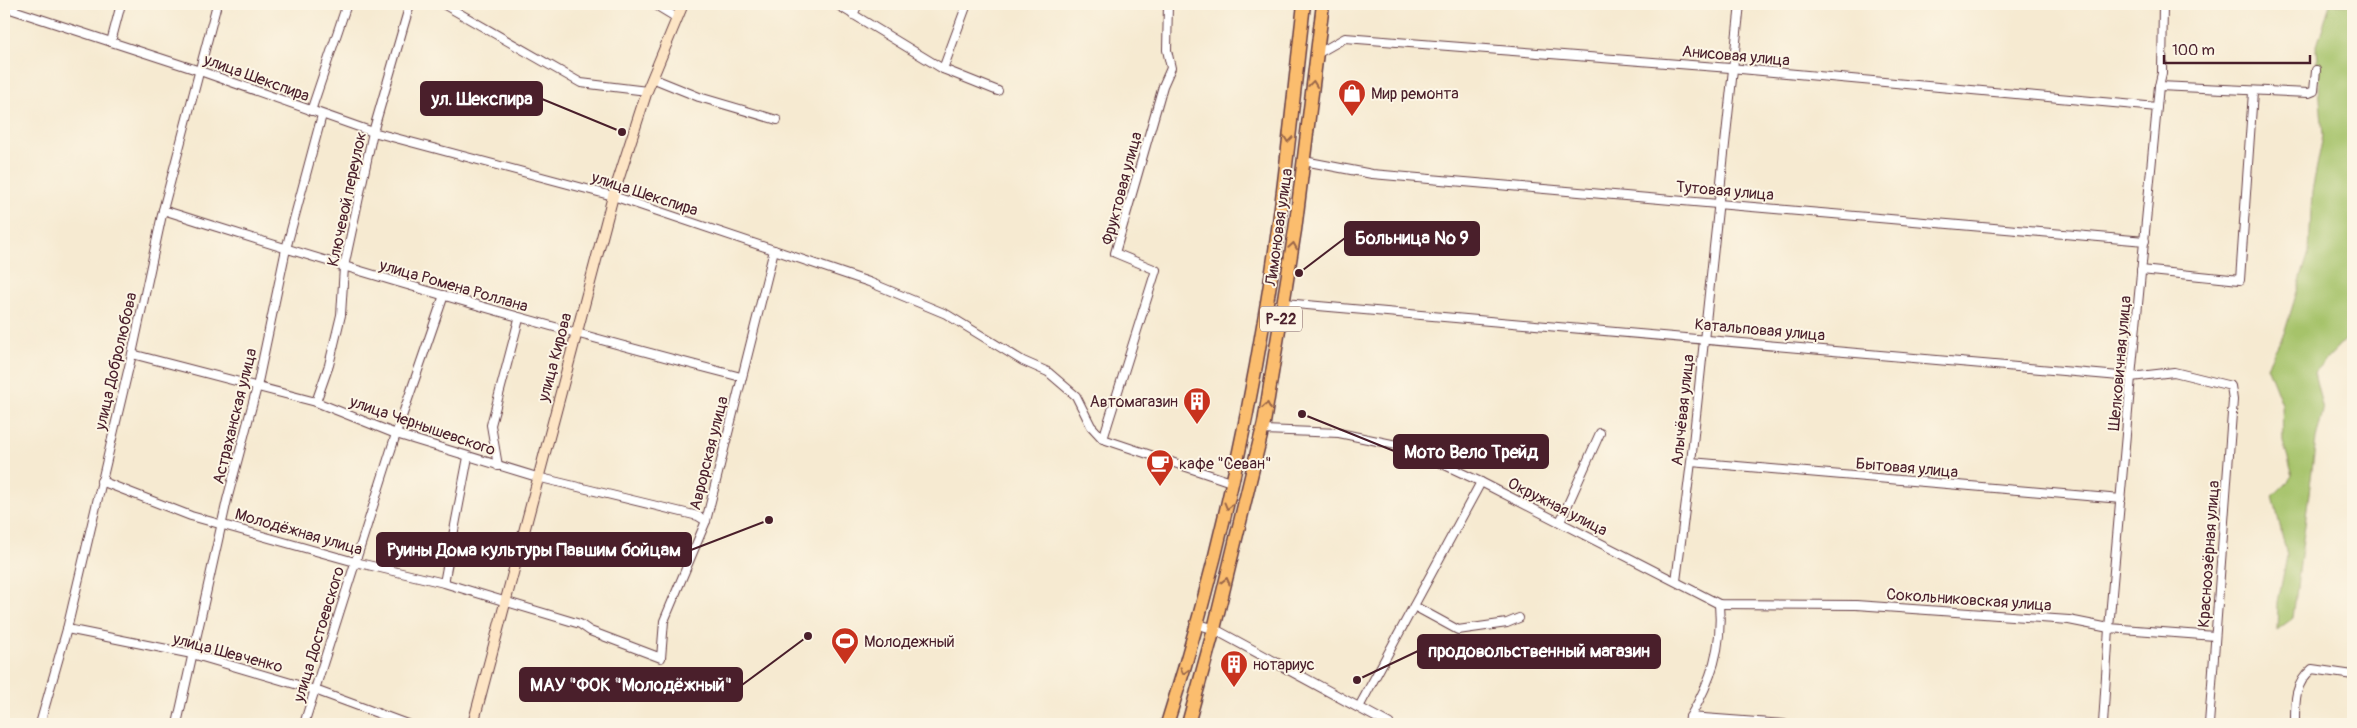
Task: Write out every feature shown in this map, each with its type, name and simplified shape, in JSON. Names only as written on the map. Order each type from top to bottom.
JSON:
[{"type":"highway","name":"Лимоновая улица","points":[[1197,624],[1234,483],[1266,314],[1304,4]]},
{"type":"highway","name":"Лимоновая улица","points":[[1214,629],[1262,430],[1284,303],[1323,4]]},
{"type":"highway","name":"Р-22","points":[[1167,724],[1197,624]]},
{"type":"highway","name":"Р-22","points":[[1188,724],[1214,629]]},
{"type":"main road","name":"улица Кирова","points":[[473,724],[613,196],[647,91],[683,4]]},
{"type":"street","points":[[111,42],[121,4]]},
{"type":"street","name":"улица Добролюбова","points":[[40,724],[67,629],[132,354],[163,210],[217,4]]},
{"type":"street","points":[[311,111],[348,4]]},
{"type":"street","name":"Ключевой переулок","points":[[316,402],[329,365],[341,315],[344,267],[374,132],[410,4]]},
{"type":"street","points":[[444,4],[581,83],[647,91]]},
{"type":"street","points":[[654,4],[677,18]]},
{"type":"street","points":[[836,4],[942,69],[998,91]]},
{"type":"street","points":[[853,15],[858,4]]},
{"type":"street","points":[[942,69],[967,4]]},
{"type":"street","name":"Фруктовая улица","points":[[1102,439],[1156,270],[1115,254],[1163,86],[1171,68],[1166,50],[1168,4]]},
{"type":"street","name":"Алычёвая улица","points":[[1676,581],[1691,462],[1740,4]]},
{"type":"street","name":"Шелковичная улица","points":[[2103,724],[2130,377],[2145,241],[2158,86],[2162,73],[2163,4]]},
{"type":"street","name":"улица Шекспира","points":[[6,6],[374,132],[613,196],[869,282],[946,314],[1023,361],[1048,372],[1076,396],[1091,426],[1102,439]]},
{"type":"street","name":"Анисовая улица","points":[[1316,54],[1345,38],[1734,68],[2157,107]]},
{"type":"street","points":[[2158,86],[2309,94],[2314,91],[2316,70]]},
{"type":"street","points":[[652,78],[699,97],[777,120]]},
{"type":"street","points":[[2141,270],[2240,280],[2253,92]]},
{"type":"street","name":"Астраханская улица","points":[[177,724],[227,500],[257,387],[286,249],[322,115]]},
{"type":"street","name":"Тутовая улица","points":[[1304,161],[1372,174],[2145,241]]},
{"type":"street","name":"улица Ромена Роллана","points":[[163,210],[344,267],[520,319],[741,377]]},
{"type":"street","name":"Аврорская улица","points":[[661,658],[664,622],[706,521],[774,250]]},
{"type":"street","name":"улица Достоевского","points":[[304,724],[354,562],[444,295]]},
{"type":"street","name":"Катальповая улица","points":[[1284,303],[1704,338],[2130,377],[2174,372],[2231,386]]},
{"type":"street","points":[[498,466],[490,424],[520,319]]},
{"type":"street","name":"улица Чернышевского","points":[[132,354],[316,402],[396,434],[498,466],[698,516],[706,521]]},
{"type":"street","name":"Красноозёрная улица","points":[[2209,724],[2233,400],[2231,386]]},
{"type":"street","name":"Окружная улица","points":[[1262,430],[1339,433],[1406,447],[1481,482],[1719,604]]},
{"type":"street","points":[[1560,522],[1600,433]]},
{"type":"street","points":[[1102,439],[1234,483]]},
{"type":"street","points":[[444,583],[468,456]]},
{"type":"street","name":"Бытовая улица","points":[[1691,462],[2121,499]]},
{"type":"street","name":"Молодёжная улица","points":[[102,481],[191,516],[354,562],[444,583],[580,624],[590,631],[661,658]]},
{"type":"street","points":[[1359,707],[1481,482]]},
{"type":"street","points":[[1719,604],[1721,630],[1710,680],[1690,721],[1784,724]]},
{"type":"street","name":"Сокольниковская улица","points":[[1719,604],[1856,604],[2070,620],[2109,628],[2215,636]]},
{"type":"street","points":[[1414,606],[1458,630],[1508,623],[1519,618]]},
{"type":"street","points":[[1197,624],[1214,629],[1389,724]]},
{"type":"street","name":"улица Шевченко","points":[[67,629],[192,654],[315,690],[407,724]]},
{"type":"street","points":[[2294,724],[2296,690],[2304,675],[2312,669],[2353,675]]},
{"type":"green space","points":[[2330,4],[2353,4],[2353,332],[2314,372],[2323,411],[2316,439],[2293,618],[2277,630],[2278,602],[2287,556],[2273,496],[2293,476],[2283,442],[2282,404],[2267,366],[2285,331],[2309,252],[2312,191],[2323,136],[2316,49]]},
{"type":"place","name":"Мир ремонта","points":[[1352,117]]},
{"type":"place","name":"ул. Шекспира","points":[[622,132]]},
{"type":"place","name":"Больница № 9","points":[[1299,273]]},
{"type":"place","name":"Мото Вело Трейд","points":[[1302,414]]},
{"type":"place","name":"Автомагазин","points":[[1197,425]]},
{"type":"place","name":"кафе \"Севан\"","points":[[1160,487]]},
{"type":"place","name":"Руины Дома культуры Павшим бойцам","points":[[769,520]]},
{"type":"place","name":"МАУ \"ФОК \"Молодёжный\"","points":[[808,636]]},
{"type":"place","name":"Молодежный","points":[[845,665]]},
{"type":"place","name":"продовольственный магазин","points":[[1357,680]]},
{"type":"place","name":"нотариус","points":[[1234,688]]}]
